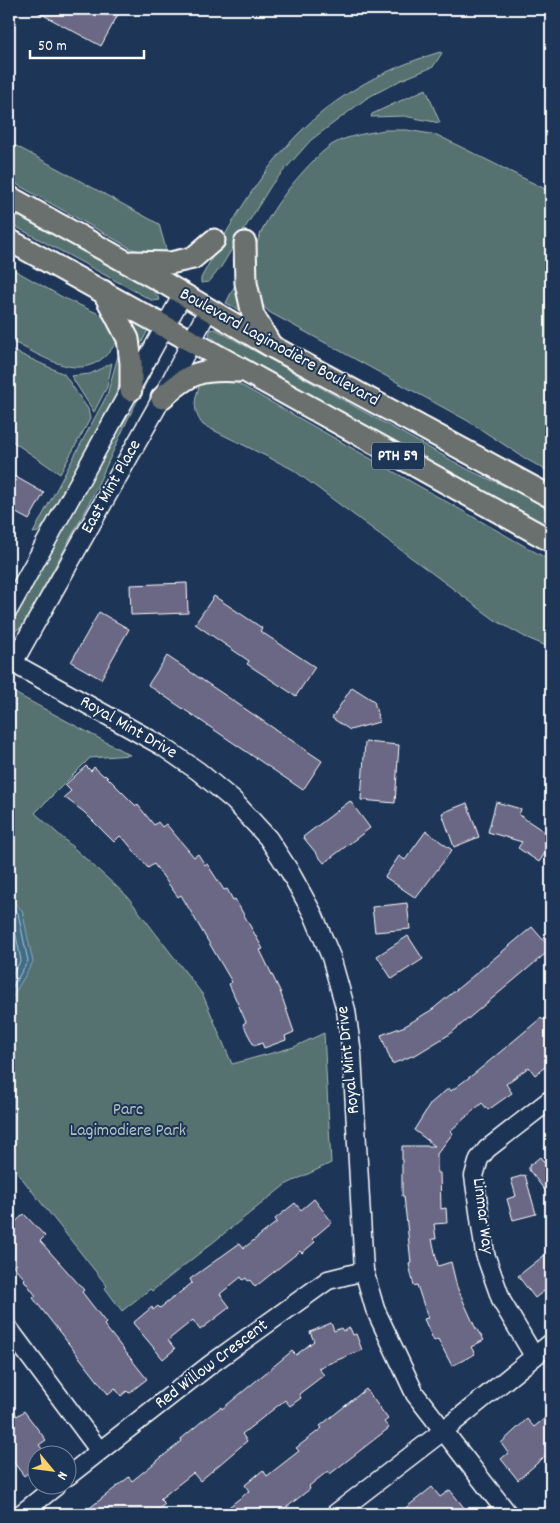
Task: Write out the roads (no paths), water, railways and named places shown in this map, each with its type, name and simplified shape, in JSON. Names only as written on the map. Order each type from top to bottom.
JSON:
[{"type":"main road","name":"Boulevard Lagimodière Boulevard","points":[[9,197],[128,262],[271,346],[551,497]]},
{"type":"main road","name":"Boulevard Lagimodière Boulevard","points":[[9,240],[551,541]]},
{"type":"main road","points":[[128,262],[170,263],[192,258],[214,240]]},
{"type":"main road","points":[[245,243],[246,284],[253,315],[271,346]]},
{"type":"main road","points":[[102,291],[128,339],[131,363],[131,390]]},
{"type":"main road","points":[[162,398],[182,380],[197,373],[210,369],[245,372]]},
{"type":"street","name":"East Mint Place","points":[[9,609],[184,294]]},
{"type":"street","name":"East Mint Place","points":[[11,662],[162,398],[208,310]]},
{"type":"street","name":"Royal Mint Drive","points":[[11,662],[162,746],[198,771],[234,801],[268,838],[290,872],[313,914],[331,957],[346,1010],[352,1054],[364,1271],[375,1309],[415,1394],[508,1514]]},
{"type":"street","name":"Linmar Way","points":[[534,1356],[502,1302],[485,1254],[474,1176],[479,1159],[487,1149],[551,1099]]},
{"type":"street","name":"Red Willow Crescent","points":[[78,1468],[211,1364],[328,1280],[364,1271]]},
{"type":"street","points":[[9,1329],[99,1450]]},
{"type":"street","points":[[335,1514],[443,1431],[551,1343]]},
{"type":"street","points":[[21,1514],[44,1496]]},
{"type":"water","points":[[9,898],[22,910],[33,962],[9,1003]]},
{"type":"park label","name":"Parc Lagimodiere Park","points":[[128,1120]]}]
